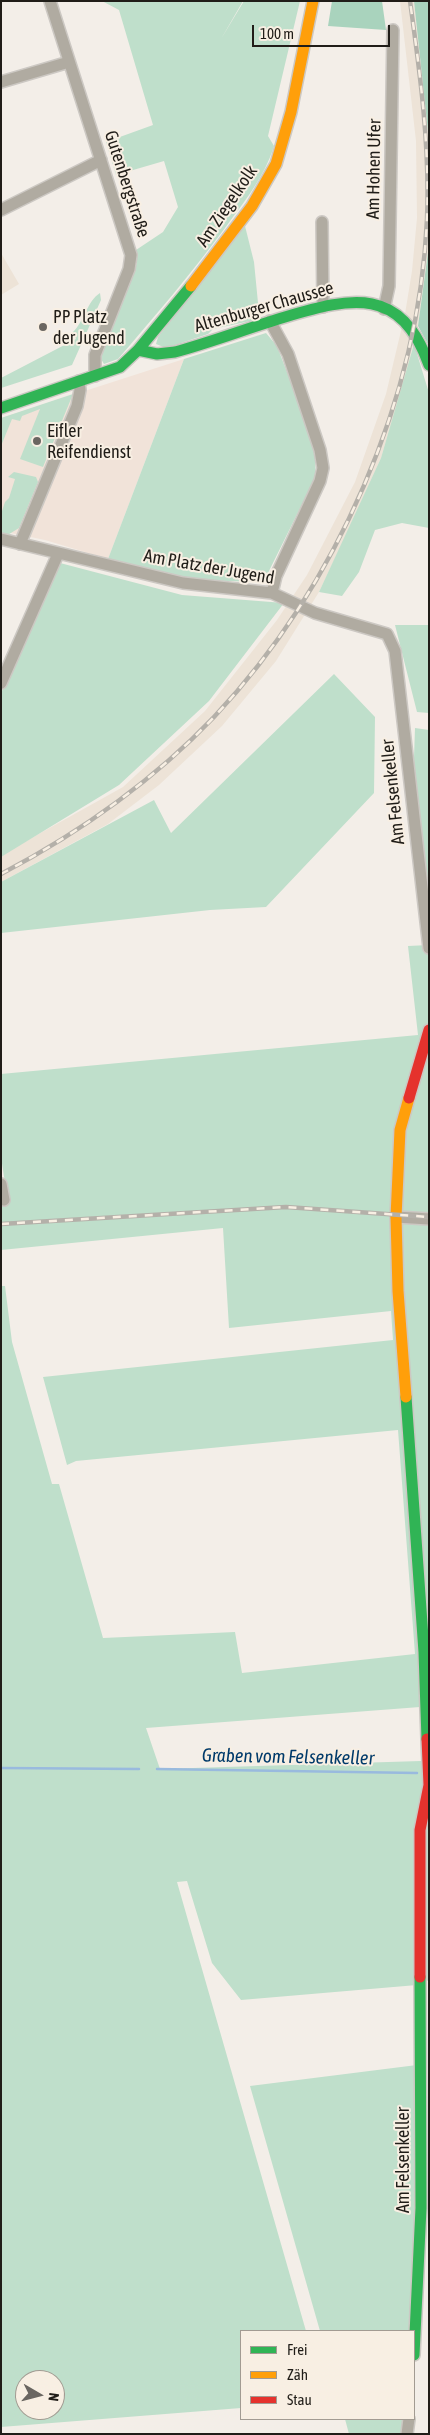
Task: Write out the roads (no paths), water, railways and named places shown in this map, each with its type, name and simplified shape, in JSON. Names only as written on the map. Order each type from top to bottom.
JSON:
[{"type":"street","name":"Gutenbergstraße","points":[[50,1],[130,250],[130,261],[95,355],[95,376]]},
{"type":"street","name":"Am Ziegelkolk","points":[[138,350],[238,224],[271,174],[282,147],[291,112],[313,1]]},
{"type":"street","name":"Am Hohen Ufer","points":[[384,309],[389,286],[393,30]]},
{"type":"street","points":[[1,82],[69,62]]},
{"type":"street","points":[[1,210],[101,160]]},
{"type":"street","points":[[322,222],[323,307]]},
{"type":"street","name":"Altenburger Chaussee","points":[[138,350],[162,356],[270,321],[323,307],[354,302],[384,309],[396,314],[411,327],[420,342],[429,365]]},
{"type":"street","points":[[270,321],[288,354],[320,450],[323,468],[320,481],[276,576],[272,593]]},
{"type":"street","points":[[1,408],[120,367],[138,350]]},
{"type":"street","points":[[20,544],[77,406],[80,381]]},
{"type":"street","name":"Am Platz der Jugend","points":[[1,539],[188,584],[272,593],[315,613],[388,634]]},
{"type":"street","points":[[1,683],[58,554]]},
{"type":"street","name":"Am Felsenkeller","points":[[388,634],[395,651],[429,948]]},
{"type":"street","points":[[429,1030],[400,1130],[396,1217],[429,1219]]},
{"type":"street","points":[[1,1184],[4,1200]]},
{"type":"street","name":"Am Felsenkeller","points":[[396,1217],[398,1291],[424,1652],[428,1776],[427,1799],[420,1830],[421,2208],[415,2334]]},
{"type":"street","points":[[407,2434],[409,2420]]},
{"type":"waterway","name":"Graben vom Felsenkeller","points":[[1,1768],[139,1769]]},
{"type":"waterway","name":"Graben vom Felsenkeller","points":[[157,1769],[417,1773]]},
{"type":"railway","points":[[1,874],[59,841],[114,804],[166,763],[214,717],[258,665],[298,609],[333,549],[364,486],[389,421],[408,354],[421,287],[428,192],[426,137],[410,1]]},
{"type":"railway","points":[[1,1224],[286,1207],[429,1217]]},
{"type":"place","name":"PP Platz der Jugend","points":[[43,327]]},
{"type":"place","name":"Eifler Reifendienst","points":[[37,441]]}]
